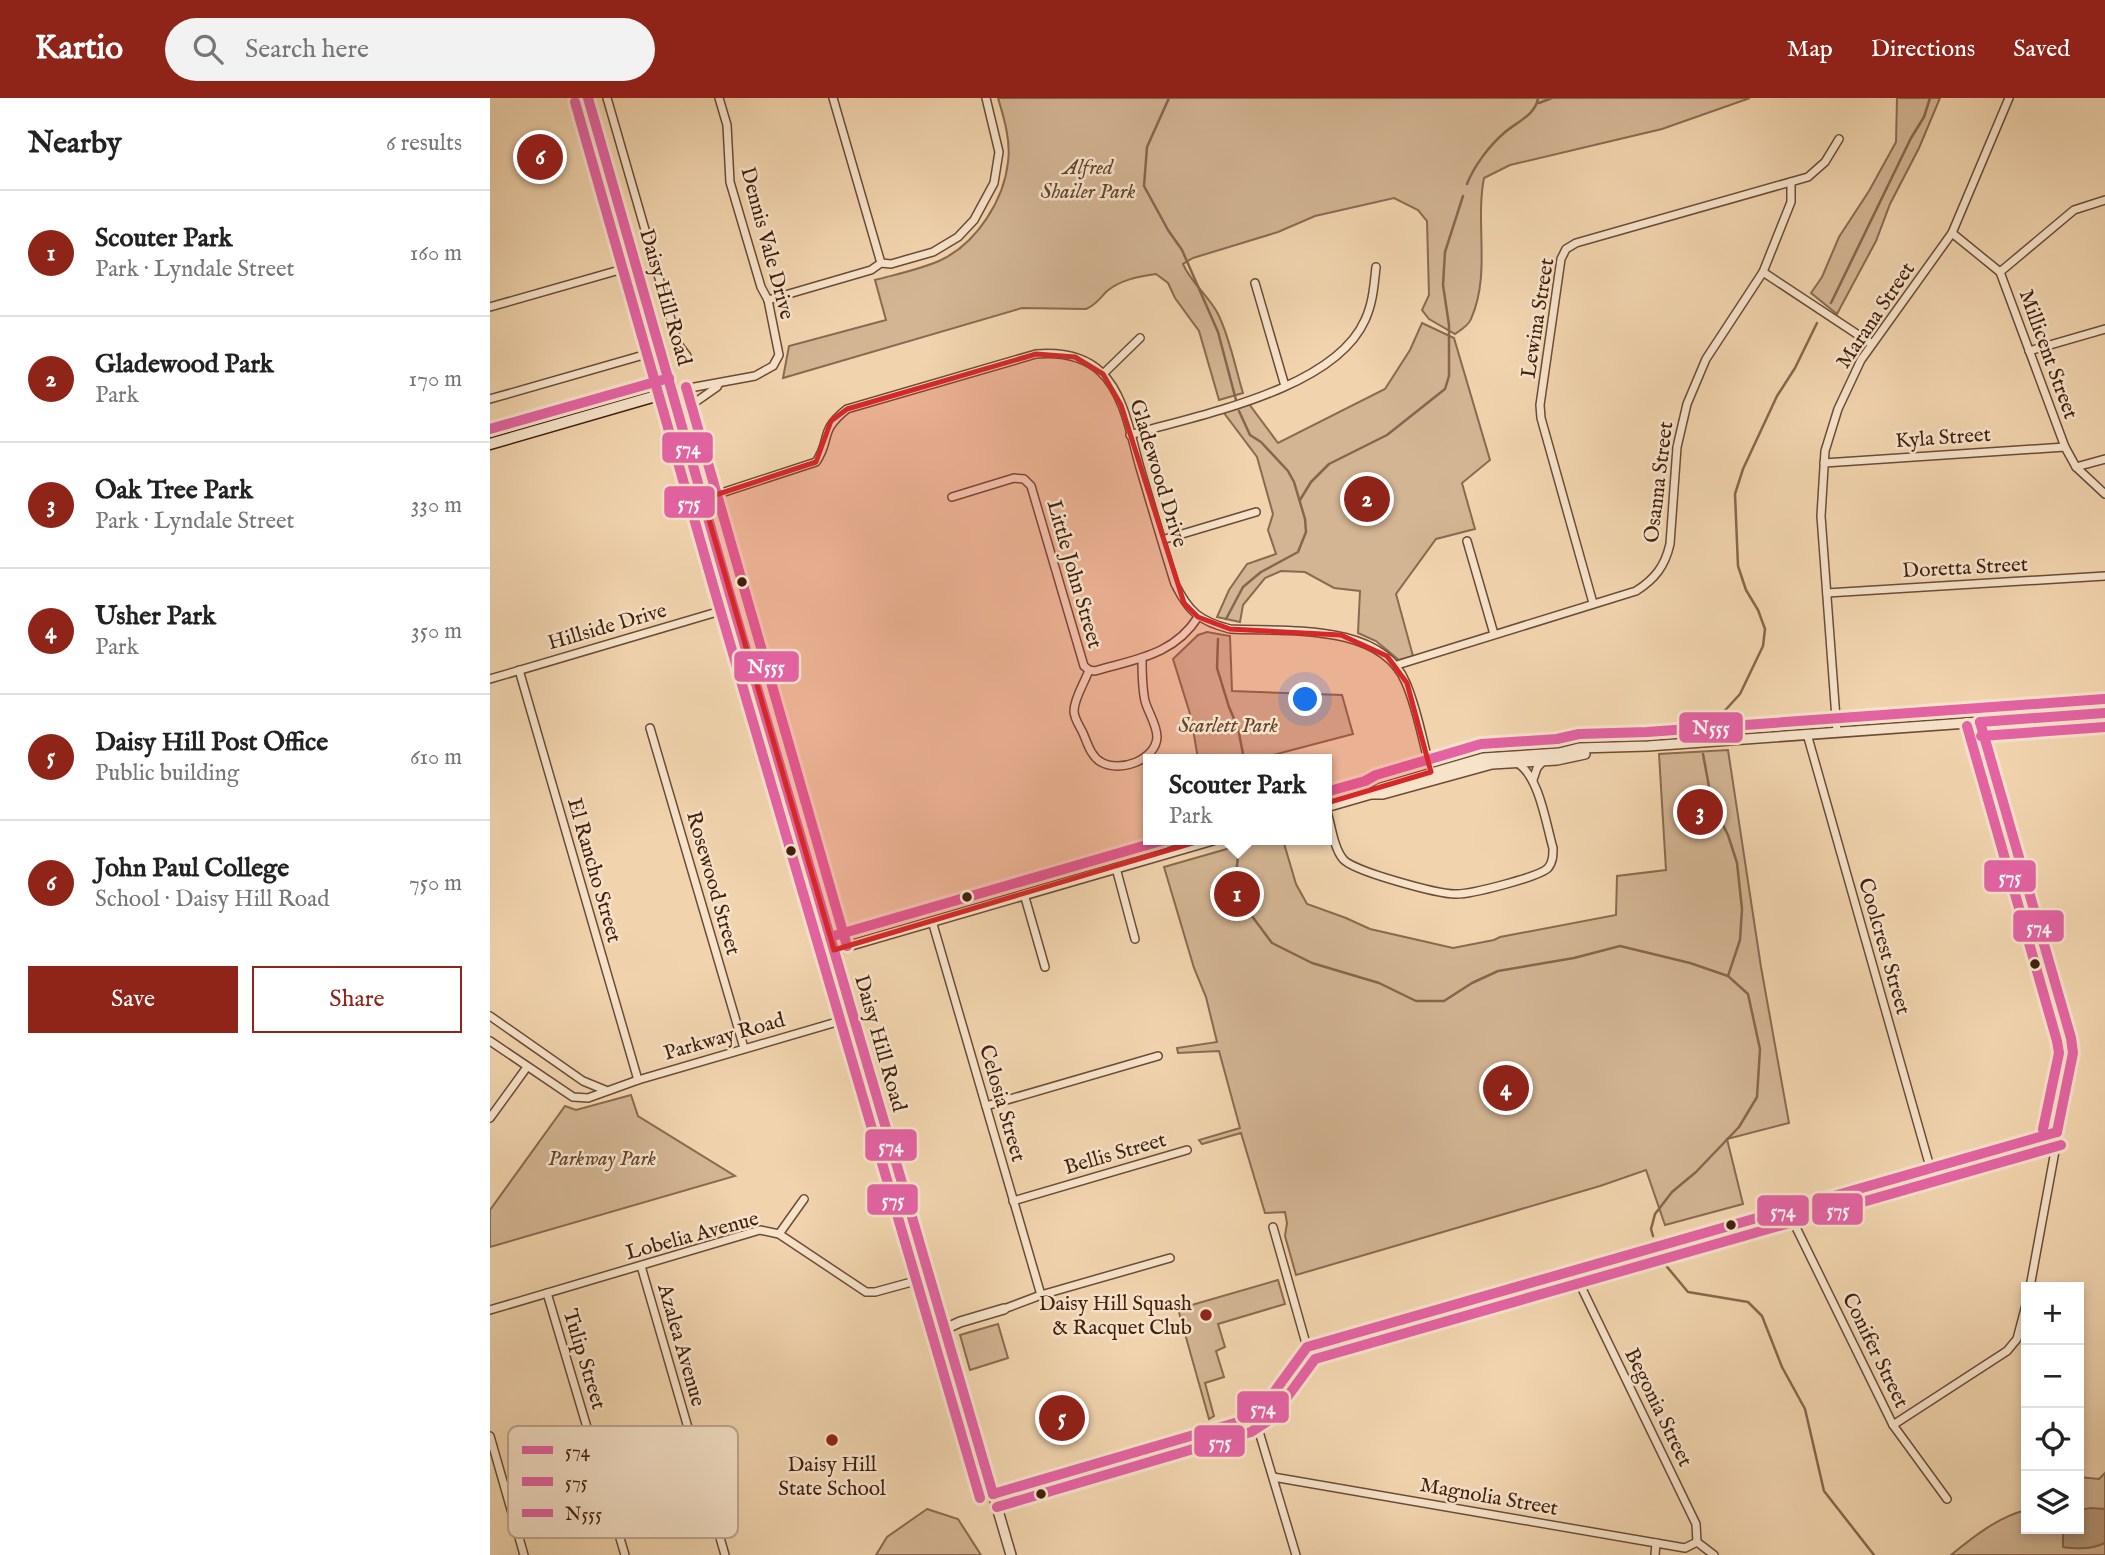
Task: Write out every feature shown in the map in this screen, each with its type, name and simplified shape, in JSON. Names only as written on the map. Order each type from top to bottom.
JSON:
[{"type":"main road","name":"Daisy Hill Road","points":[[588,98],[673,391]]},
{"type":"main road","points":[[490,444],[673,391]]},
{"type":"street","points":[[607,98],[678,344],[687,356]]},
{"type":"street","name":"Dennis Vale Drive","points":[[719,98],[727,125],[730,183],[761,287],[768,300],[779,355],[773,366],[764,371],[743,379],[719,383]]},
{"type":"street","points":[[833,98],[881,263]]},
{"type":"street","points":[[768,300],[871,270],[881,263],[891,264],[933,252],[958,237],[974,220],[994,183],[999,152],[986,98]]},
{"type":"street","name":"Marana Street","points":[[1837,732],[1821,516],[1825,451],[1838,410],[1861,360],[1952,233],[2009,98]]},
{"type":"street","name":"Lewina Street","points":[[1593,603],[1541,418],[1540,405],[1561,258],[1566,249],[1576,243],[1808,177],[1825,162],[1839,139]]},
{"type":"street","name":"Osanna Street","points":[[1397,665],[1636,590],[1650,582],[1660,571],[1670,544],[1677,447],[1687,404],[1706,359],[1763,272],[1791,202],[1791,182]]},
{"type":"street","points":[[2000,272],[2074,210],[2105,200]]},
{"type":"street","name":"Millicent Street","points":[[1952,233],[2000,272],[2065,447],[2076,467],[2105,494]]},
{"type":"street","points":[[490,307],[637,265]]},
{"type":"street","points":[[1130,435],[1261,397],[1332,360],[1352,341],[1365,321],[1376,267]]},
{"type":"street","points":[[1763,272],[1871,344]]},
{"type":"street","points":[[1255,283],[1285,386]]},
{"type":"street","points":[[2029,351],[2105,329]]},
{"type":"street","points":[[1103,374],[1140,338]]},
{"type":"street","points":[[490,399],[662,350]]},
{"type":"street","name":"Gladewood Drive","points":[[702,499],[816,462],[823,453],[825,433],[831,421],[847,409],[1037,354],[1056,353],[1075,357],[1092,364],[1103,374],[1121,405],[1175,584],[1184,603],[1198,617]]},
{"type":"street","points":[[673,391],[719,383]]},
{"type":"street","points":[[681,419],[687,408],[719,383]]},
{"type":"street","name":"Daisy Hill Road","points":[[673,391],[702,499],[1011,1555]]},
{"type":"street","name":"Kyla Street","points":[[1824,463],[2065,447]]},
{"type":"street","points":[[2076,467],[2105,459]]},
{"type":"street","name":"Little John Street","points":[[952,497],[1014,478],[1024,479],[1031,486],[1084,666],[1089,670]]},
{"type":"street","points":[[1162,540],[1256,512]]},
{"type":"street","points":[[1467,541],[1494,635]]},
{"type":"street","name":"Doretta Street","points":[[1828,593],[2105,576]]},
{"type":"street","name":"Hillside Drive","points":[[490,679],[734,607]]},
{"type":"street","points":[[1143,758],[1123,765],[1111,766],[1101,762],[1093,755],[1076,720],[1076,702],[1089,670],[1095,671],[1142,658],[1170,647],[1193,626],[1198,617],[1230,629],[1341,635],[1362,641],[1397,665],[1407,684],[1432,776]]},
{"type":"street","points":[[1142,658],[1144,698],[1157,737],[1154,749],[1148,754]]},
{"type":"street","name":"El Rancho Street","points":[[519,670],[638,1080]]},
{"type":"street","points":[[1432,776],[1494,756],[1542,755],[1578,748],[1648,746],[2105,713]]},
{"type":"street","points":[[1980,722],[2072,1046],[2071,1066],[2031,1282]]},
{"type":"street","name":"Rosewood Street","points":[[650,728],[744,1048]]},
{"type":"street","name":"Coolcrest Street","points":[[1807,734],[1930,1167]]},
{"type":"street","points":[[1332,805],[1371,794],[1380,788],[1492,764],[1543,761],[1648,746]]},
{"type":"street","points":[[1533,780],[1543,761]]},
{"type":"street","points":[[1332,828],[1340,855],[1352,867],[1438,892],[1456,895],[1473,892],[1537,874],[1548,868],[1553,858],[1553,848],[1533,780],[1525,767],[1517,762]]},
{"type":"street","points":[[834,950],[1196,845]]},
{"type":"street","points":[[1116,868],[1135,939]]},
{"type":"street","points":[[1024,894],[1045,967]]},
{"type":"street","name":"Celosia Street","points":[[932,921],[1041,1295]]},
{"type":"street","points":[[490,1016],[583,1081],[605,1090]]},
{"type":"street","name":"Parkway Road","points":[[490,1041],[573,1097],[583,1099],[638,1080],[854,1017]]},
{"type":"street","points":[[986,1106],[1158,1056]]},
{"type":"street","points":[[490,1118],[527,1067]]},
{"type":"street","points":[[993,1494],[1245,1420],[1254,1415],[1273,1395],[1307,1347],[2057,1132]]},
{"type":"street","name":"Bellis Street","points":[[1013,1201],[1187,1150]]},
{"type":"street","points":[[779,1234],[804,1199]]},
{"type":"street","name":"Conifer Street","points":[[1787,1209],[1893,1424],[1947,1499]]},
{"type":"street","points":[[1273,1227],[1307,1347]]},
{"type":"street","name":"Lobelia Avenue","points":[[490,1310],[760,1230],[779,1234],[866,1292],[930,1277]]},
{"type":"street","points":[[945,1329],[1041,1295],[1170,1258]]},
{"type":"street","name":"Azalea Avenue","points":[[641,1266],[688,1426]]},
{"type":"street","name":"Begonia Street","points":[[1573,1270],[1696,1524],[1697,1542]]},
{"type":"street","name":"Tulip Street","points":[[547,1293],[587,1426]]},
{"type":"street","points":[[1893,1424],[2007,1351],[2017,1339],[2021,1324]]},
{"type":"street","points":[[1254,1415],[1296,1555]]},
{"type":"street","points":[[490,1436],[508,1499]]},
{"type":"street","name":"Magnolia Street","points":[[1273,1477],[1685,1548],[1697,1542]]},
{"type":"street","points":[[519,1538],[524,1555]]},
{"type":"street","name":"Tulip Street","points":[[620,1538],[625,1555]]},
{"type":"street","name":"Azalea Avenue","points":[[720,1538],[725,1555]]},
{"type":"street","points":[[1697,1542],[1714,1555]]},
{"type":"street","points":[[1655,1555],[1656,1543]]},
{"type":"highlighted area","points":[[1036,354],[1075,357],[1103,374],[1121,405],[1184,603],[1198,617],[1230,629],[1341,635],[1387,656],[1407,683],[1431,772],[834,950],[703,499],[816,462],[831,421],[847,409]]},
{"type":"green space","name":"Alfred Shailer Park","points":[[998,98],[1750,98],[1662,129],[1510,165],[1484,178],[1481,213],[1482,267],[1477,302],[1470,321],[1455,334],[1429,319],[1422,310],[1429,295],[1427,221],[1418,210],[1394,198],[1315,216],[1278,232],[1193,258],[1183,264],[1218,314],[1243,393],[1219,400],[1199,331],[1175,298],[1168,283],[1156,274],[1118,284],[1086,309],[1022,308],[783,378],[789,346],[886,320],[875,280],[943,259],[967,242],[987,218],[1001,191],[1009,154],[1005,122]]},
{"type":"green space","points":[[1897,98],[1940,98],[1919,148],[1890,204],[1876,241],[1837,314],[1811,293],[1822,277],[1839,237],[1896,142]]},
{"type":"green space","points":[[1422,323],[1454,338],[1490,460],[1462,483],[1475,529],[1436,539],[1396,594],[1413,656],[1399,660],[1376,641],[1358,633],[1360,591],[1334,588],[1305,572],[1281,571],[1265,578],[1243,605],[1240,622],[1217,617],[1229,590],[1247,564],[1276,554],[1268,530],[1273,514],[1257,457],[1221,409],[1246,400],[1278,443],[1385,389],[1410,350]]},
{"type":"green space","name":"Scarlett Park","points":[[1207,632],[1230,636],[1232,691],[1342,695],[1353,734],[1277,754],[1197,754],[1191,717],[1173,659],[1198,635]]},
{"type":"green space","points":[[1728,750],[1761,967],[1789,1123],[1727,1139],[1743,1204],[1665,1225],[1646,1170],[1600,1186],[1296,1275],[1285,1236],[1285,1212],[1265,1213],[1241,1133],[1202,1144],[1199,1140],[1240,1128],[1219,1051],[1178,1053],[1177,1048],[1217,1042],[1206,997],[1194,968],[1164,867],[1241,845],[1284,845],[1296,884],[1307,904],[1370,929],[1453,948],[1616,915],[1617,876],[1666,870],[1659,754]]},
{"type":"green space","name":"Parkway Park","points":[[631,1095],[638,1116],[735,1176],[490,1247],[490,1210],[565,1106],[576,1110]]},
{"type":"green space","points":[[1278,1280],[1285,1304],[1218,1324],[1225,1347],[1216,1351],[1224,1377],[1205,1383],[1214,1416],[1209,1419],[1178,1309]]},
{"type":"green space","points":[[998,1324],[1008,1358],[970,1370],[960,1335]]},
{"type":"green space","points":[[2105,1473],[2105,1509],[2084,1510],[2084,1478],[2099,1479]]},
{"type":"green space","points":[[927,1509],[958,1519],[981,1555],[876,1555],[887,1537]]},
{"type":"green space","points":[[2021,1512],[2021,1534],[2063,1534],[2063,1547],[2084,1548],[2105,1543],[2105,1555],[1951,1555],[1977,1535]]},
{"type":"shaded area","points":[[2084,1509],[2105,1509],[2105,1543],[2084,1548],[2063,1547],[2063,1534],[2084,1534]]},
{"type":"waterway","points":[[1169,98],[1147,147],[1144,186],[1182,250],[1218,332],[1236,400]]},
{"type":"waterway","points":[[1467,184],[1488,150],[1504,133],[1529,114],[1538,98]]},
{"type":"waterway","points":[[1539,103],[1552,98]]},
{"type":"waterway","points":[[1831,303],[1911,138],[1924,117],[1930,98]]},
{"type":"waterway","points":[[1300,500],[1311,482],[1329,464],[1387,435],[1445,389],[1449,376],[1449,325],[1443,285],[1445,252],[1463,196]]},
{"type":"waterway","points":[[1709,728],[1740,694],[1763,646],[1765,629],[1746,590],[1738,566],[1735,494],[1743,469],[1777,396],[1795,368],[1817,323]]},
{"type":"waterway","points":[[1226,619],[1243,587],[1261,572],[1298,552],[1306,532],[1305,519],[1288,471],[1261,442],[1250,435],[1239,411]]},
{"type":"waterway","points":[[1218,639],[1217,668],[1238,728],[1243,754]]},
{"type":"waterway","points":[[1703,754],[1712,803],[1728,835],[1737,863],[1742,909],[1740,940],[1728,976]]},
{"type":"waterway","points":[[1239,849],[1235,882],[1243,904],[1272,943],[1312,963],[1379,983],[1416,1001],[1444,1001],[1472,983],[1498,971],[1574,958],[1620,946],[1690,963],[1728,976],[1748,994],[1760,1049],[1757,1097],[1739,1127],[1696,1172],[1672,1192],[1655,1214],[1651,1229],[1653,1236]]},
{"type":"waterway","points":[[1658,1256],[1688,1292],[1748,1302],[1762,1316],[1782,1367],[1805,1409],[1824,1491],[1874,1555]]},
{"type":"transit line","name":"574","points":[[588,98],[993,1494]]},
{"type":"transit line","name":"575","points":[[575,102],[980,1498]]},
{"type":"transit line","name":"N555","points":[[490,429],[669,378]]},
{"type":"transit line","name":"N555","points":[[686,387],[847,946]]},
{"type":"transit line","name":"N555","points":[[1332,790],[1481,744],[1557,739],[1579,734],[1647,732],[2104,699]]},
{"type":"transit line","name":"574","points":[[1980,722],[2105,713]]},
{"type":"transit line","name":"574","points":[[1980,722],[2071,1038],[2073,1053],[2057,1132]]},
{"type":"transit line","name":"575","points":[[1967,726],[2057,1041],[2059,1053],[2043,1129]]},
{"type":"transit line","name":"575","points":[[1981,736],[2105,727]]},
{"type":"transit line","name":"N555","points":[[830,937],[1147,845]]},
{"type":"transit line","name":"574","points":[[993,1494],[1245,1420],[1261,1410],[1307,1347],[2057,1132]]},
{"type":"transit line","name":"575","points":[[997,1507],[1251,1432],[1271,1419],[1315,1359],[2061,1145]]},
{"type":"place","name":"John Paul College","points":[[540,157]]},
{"type":"place","name":"Gladewood Park","points":[[1367,499]]},
{"type":"place","name":"Oak Tree Park","points":[[1700,812]]},
{"type":"place","name":"Scouter Park","points":[[1237,894]]},
{"type":"place","name":"Usher Park","points":[[1506,1088]]},
{"type":"place","name":"Daisy Hill Squash & Racquet Club","points":[[1206,1315]]},
{"type":"place","name":"Daisy Hill Post Office","points":[[1062,1418]]},
{"type":"place","name":"Daisy Hill State School","points":[[832,1440]]}]
